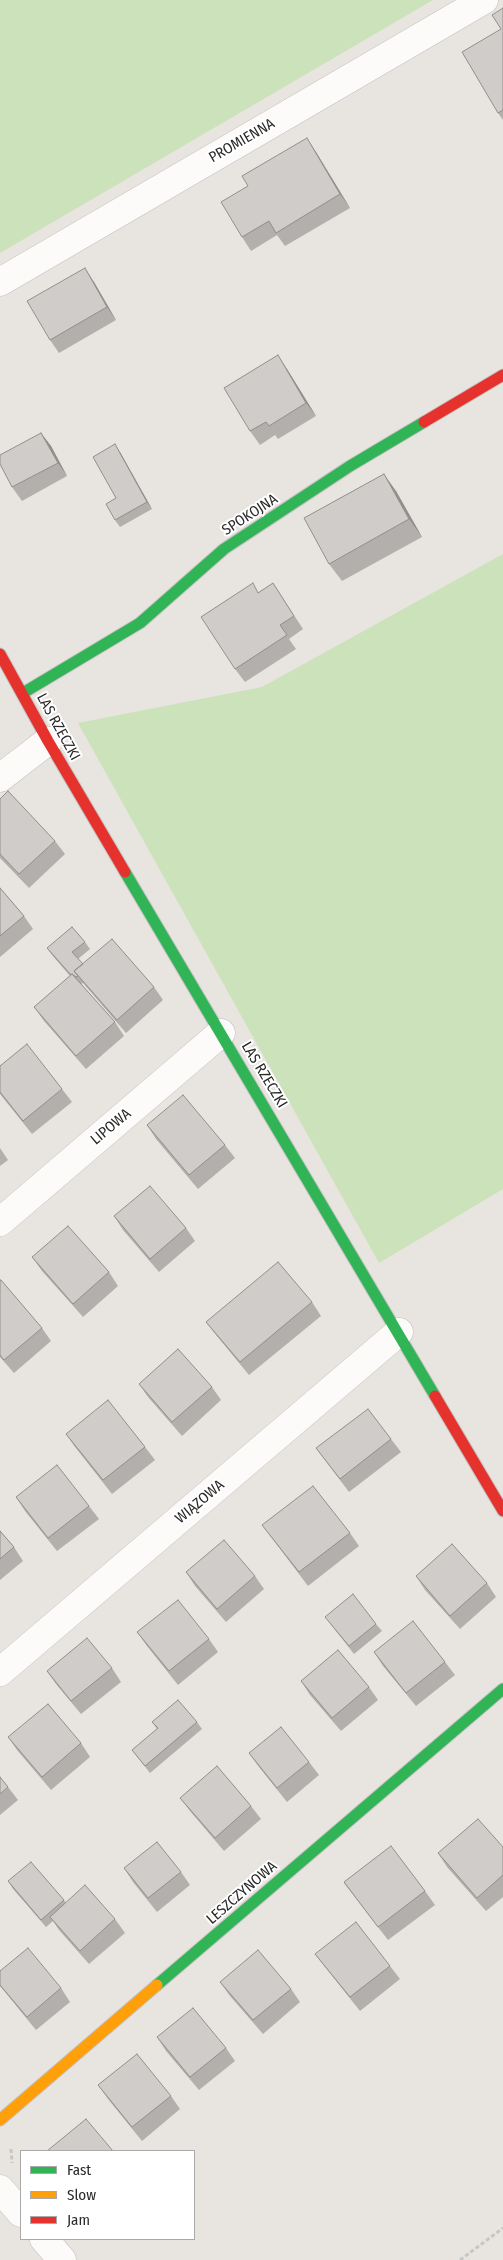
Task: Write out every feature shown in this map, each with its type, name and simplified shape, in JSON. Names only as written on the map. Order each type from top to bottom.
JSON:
[{"type":"street","name":"PROMIENNA","points":[[0,282],[484,0]]},
{"type":"street","name":"SPOKOJNA","points":[[23,693],[140,623],[224,550],[350,466],[503,375]]},
{"type":"street","name":"LAS RZECZKI","points":[[0,654],[48,741],[399,1332],[503,1511]]},
{"type":"street","points":[[0,778],[48,741]]},
{"type":"street","name":"LIPOWA","points":[[0,1222],[222,1033]]},
{"type":"street","name":"WIĄZOWA","points":[[0,1672],[399,1332]]},
{"type":"street","name":"LESZCZYNOWA","points":[[0,2120],[503,1690]]},
{"type":"street","points":[[6,2178],[20,2211]]},
{"type":"street","points":[[45,2240],[62,2260]]},
{"type":"path","points":[[6,2178],[11,2140]]},
{"type":"path","points":[[460,2260],[503,2228]]},
{"type":"green space","points":[[0,0],[433,0],[0,253]]},
{"type":"green space","points":[[503,554],[503,1189],[379,1263],[78,723],[262,687]]},
{"type":"building","points":[[503,8],[503,110],[498,113],[462,52],[501,29],[492,15]]},
{"type":"building","points":[[307,138],[340,194],[276,233],[269,221],[242,237],[221,202],[248,186],[242,176]]},
{"type":"building","points":[[85,268],[107,307],[50,340],[27,301]]},
{"type":"building","points":[[278,355],[306,403],[269,426],[266,422],[250,431],[224,388]]},
{"type":"building","points":[[41,433],[58,463],[12,487],[0,464],[0,455]]},
{"type":"building","points":[[115,444],[147,502],[115,520],[106,504],[116,498],[93,457]]},
{"type":"building","points":[[384,474],[409,519],[329,564],[304,518]]},
{"type":"building","points":[[253,583],[258,593],[273,583],[294,616],[280,625],[287,635],[235,669],[201,617]]},
{"type":"building","points":[[8,791],[55,841],[19,874],[0,854],[0,799]]},
{"type":"building","points":[[0,888],[24,916],[0,936]]},
{"type":"building","points":[[72,927],[85,942],[72,952],[83,964],[74,971],[78,976],[76,977],[71,975],[47,948]]},
{"type":"building","points":[[112,939],[154,987],[117,1020],[74,971]]},
{"type":"building","points":[[72,974],[115,1022],[76,1056],[34,1007]]},
{"type":"building","points":[[27,1044],[62,1089],[23,1121],[0,1092],[0,1066]]},
{"type":"building","points":[[183,1095],[225,1145],[189,1175],[147,1125]]},
{"type":"building","points":[[150,1186],[186,1228],[150,1259],[114,1216]]},
{"type":"building","points":[[68,1226],[109,1272],[73,1304],[32,1257]]},
{"type":"building","points":[[278,1262],[312,1302],[240,1362],[206,1322]]},
{"type":"building","points":[[0,1280],[42,1328],[4,1360],[0,1355]]},
{"type":"building","points":[[178,1349],[212,1387],[172,1422],[139,1384]]},
{"type":"building","points":[[108,1400],[145,1447],[103,1480],[66,1434]]},
{"type":"building","points":[[368,1409],[391,1439],[340,1479],[316,1448]]},
{"type":"building","points":[[57,1465],[89,1506],[48,1538],[16,1497]]},
{"type":"building","points":[[313,1486],[350,1533],[299,1572],[262,1525]]},
{"type":"building","points":[[0,1531],[14,1547],[0,1559]]},
{"type":"building","points":[[224,1540],[255,1576],[217,1609],[186,1572]]},
{"type":"building","points":[[452,1544],[487,1583],[450,1616],[416,1576]]},
{"type":"building","points":[[353,1594],[376,1624],[349,1646],[325,1617]]},
{"type":"building","points":[[178,1600],[209,1639],[169,1671],[137,1632]]},
{"type":"building","points":[[413,1621],[445,1662],[406,1693],[374,1652]]},
{"type":"building","points":[[87,1638],[112,1668],[71,1701],[47,1671]]},
{"type":"building","points":[[338,1650],[369,1687],[332,1718],[301,1681]]},
{"type":"building","points":[[178,1700],[197,1722],[145,1766],[132,1750],[158,1728],[152,1722]]},
{"type":"building","points":[[48,1704],[81,1743],[42,1777],[8,1737]]},
{"type":"building","points":[[281,1727],[309,1762],[277,1788],[249,1753]]},
{"type":"building","points":[[217,1766],[251,1806],[215,1838],[180,1798]]},
{"type":"building","points":[[0,1777],[8,1787],[0,1794]]},
{"type":"building","points":[[478,1819],[503,1847],[503,1875],[477,1898],[438,1853]]},
{"type":"building","points":[[157,1842],[181,1872],[148,1898],[124,1868]]},
{"type":"building","points":[[391,1846],[425,1891],[378,1927],[344,1882]]},
{"type":"building","points":[[31,1862],[64,1900],[41,1920],[8,1881]]},
{"type":"building","points":[[85,1885],[115,1919],[80,1951],[50,1917]]},
{"type":"building","points":[[356,1922],[390,1966],[350,1997],[315,1954]]},
{"type":"building","points":[[28,1948],[61,1988],[27,2017],[0,1985],[0,1971]]},
{"type":"building","points":[[258,1950],[291,1989],[253,2020],[220,1982]]},
{"type":"building","points":[[193,2008],[226,2048],[190,2077],[157,2037]]},
{"type":"building","points":[[137,2054],[171,2096],[132,2127],[98,2085]]},
{"type":"building","points":[[86,2119],[112,2150],[48,2150]]},
{"type":"traffic: fast","points":[[23,693],[140,623],[224,549],[350,466],[424,422]]},
{"type":"traffic: fast","points":[[125,872],[435,1396]]},
{"type":"traffic: fast","points":[[157,1985],[503,1689]]},
{"type":"traffic: slow","points":[[0,2120],[157,1985]]},
{"type":"traffic: jam","points":[[424,422],[503,375]]},
{"type":"traffic: jam","points":[[0,654],[48,741],[125,872]]},
{"type":"traffic: jam","points":[[435,1396],[503,1511]]}]
